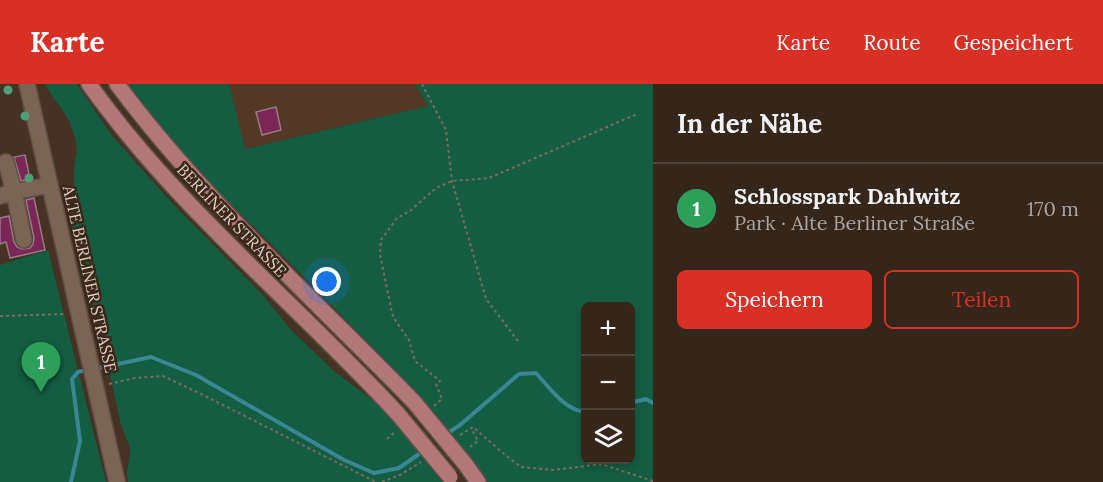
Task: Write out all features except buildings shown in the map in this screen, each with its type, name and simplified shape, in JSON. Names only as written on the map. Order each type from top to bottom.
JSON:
[{"type":"main road","name":"BERLINER STRASSE","points":[[89,84],[144,154],[187,202],[366,379],[452,480]]},
{"type":"main road","name":"BERLINER STRASSE","points":[[117,84],[183,166],[234,221],[414,402],[466,458],[478,482]]},
{"type":"street","name":"ALTE BERLINER STRASSE","points":[[27,84],[87,354],[102,386],[117,482]]},
{"type":"street","points":[[6,162],[7,194],[24,240]]},
{"type":"street","points":[[7,194],[50,185]]},
{"type":"path","points":[[422,84],[446,130],[452,181],[486,299],[518,341]]},
{"type":"path","points":[[432,407],[442,399],[436,384],[441,381],[415,361],[409,340],[393,317],[380,255],[381,240],[398,218],[410,211],[436,188],[452,181],[489,178],[637,114]]},
{"type":"path","points":[[0,316],[78,312]]},
{"type":"path","points":[[102,386],[135,378],[163,376],[376,482]]},
{"type":"path","points":[[471,428],[473,427],[521,467],[554,470],[601,464],[653,481]]},
{"type":"path","points":[[466,458],[478,441],[471,428]]},
{"type":"path","points":[[453,440],[471,428]]},
{"type":"path","points":[[387,439],[396,431]]},
{"type":"path","points":[[382,482],[400,475],[427,458]]},
{"type":"shaded area","points":[[229,84],[415,84],[428,106],[244,149]]},
{"type":"green space","points":[[45,84],[77,84],[113,137],[174,205],[261,293],[292,331],[335,372],[374,401],[392,419],[442,482],[128,482],[129,445],[121,425],[99,324],[90,308],[71,222],[77,151],[75,137],[69,121]]},
{"type":"green space","points":[[127,84],[229,84],[245,149],[428,106],[415,84],[653,84],[653,482],[487,482],[439,418],[420,397],[210,183],[164,132]]},
{"type":"green space","points":[[48,250],[106,482],[0,482],[0,265]]},
{"type":"waterway","points":[[94,369],[151,357],[196,375],[344,460],[374,473],[399,468],[422,452]]},
{"type":"waterway","points":[[71,482],[80,441],[72,379],[78,372],[86,370]]},
{"type":"waterway","points":[[445,435],[460,425],[519,374],[536,373],[564,403],[581,411]]},
{"type":"waterway","points":[[635,402],[646,399],[653,403]]},
{"type":"place","name":"Schlosspark Dahlwitz","points":[[41,392]]}]
